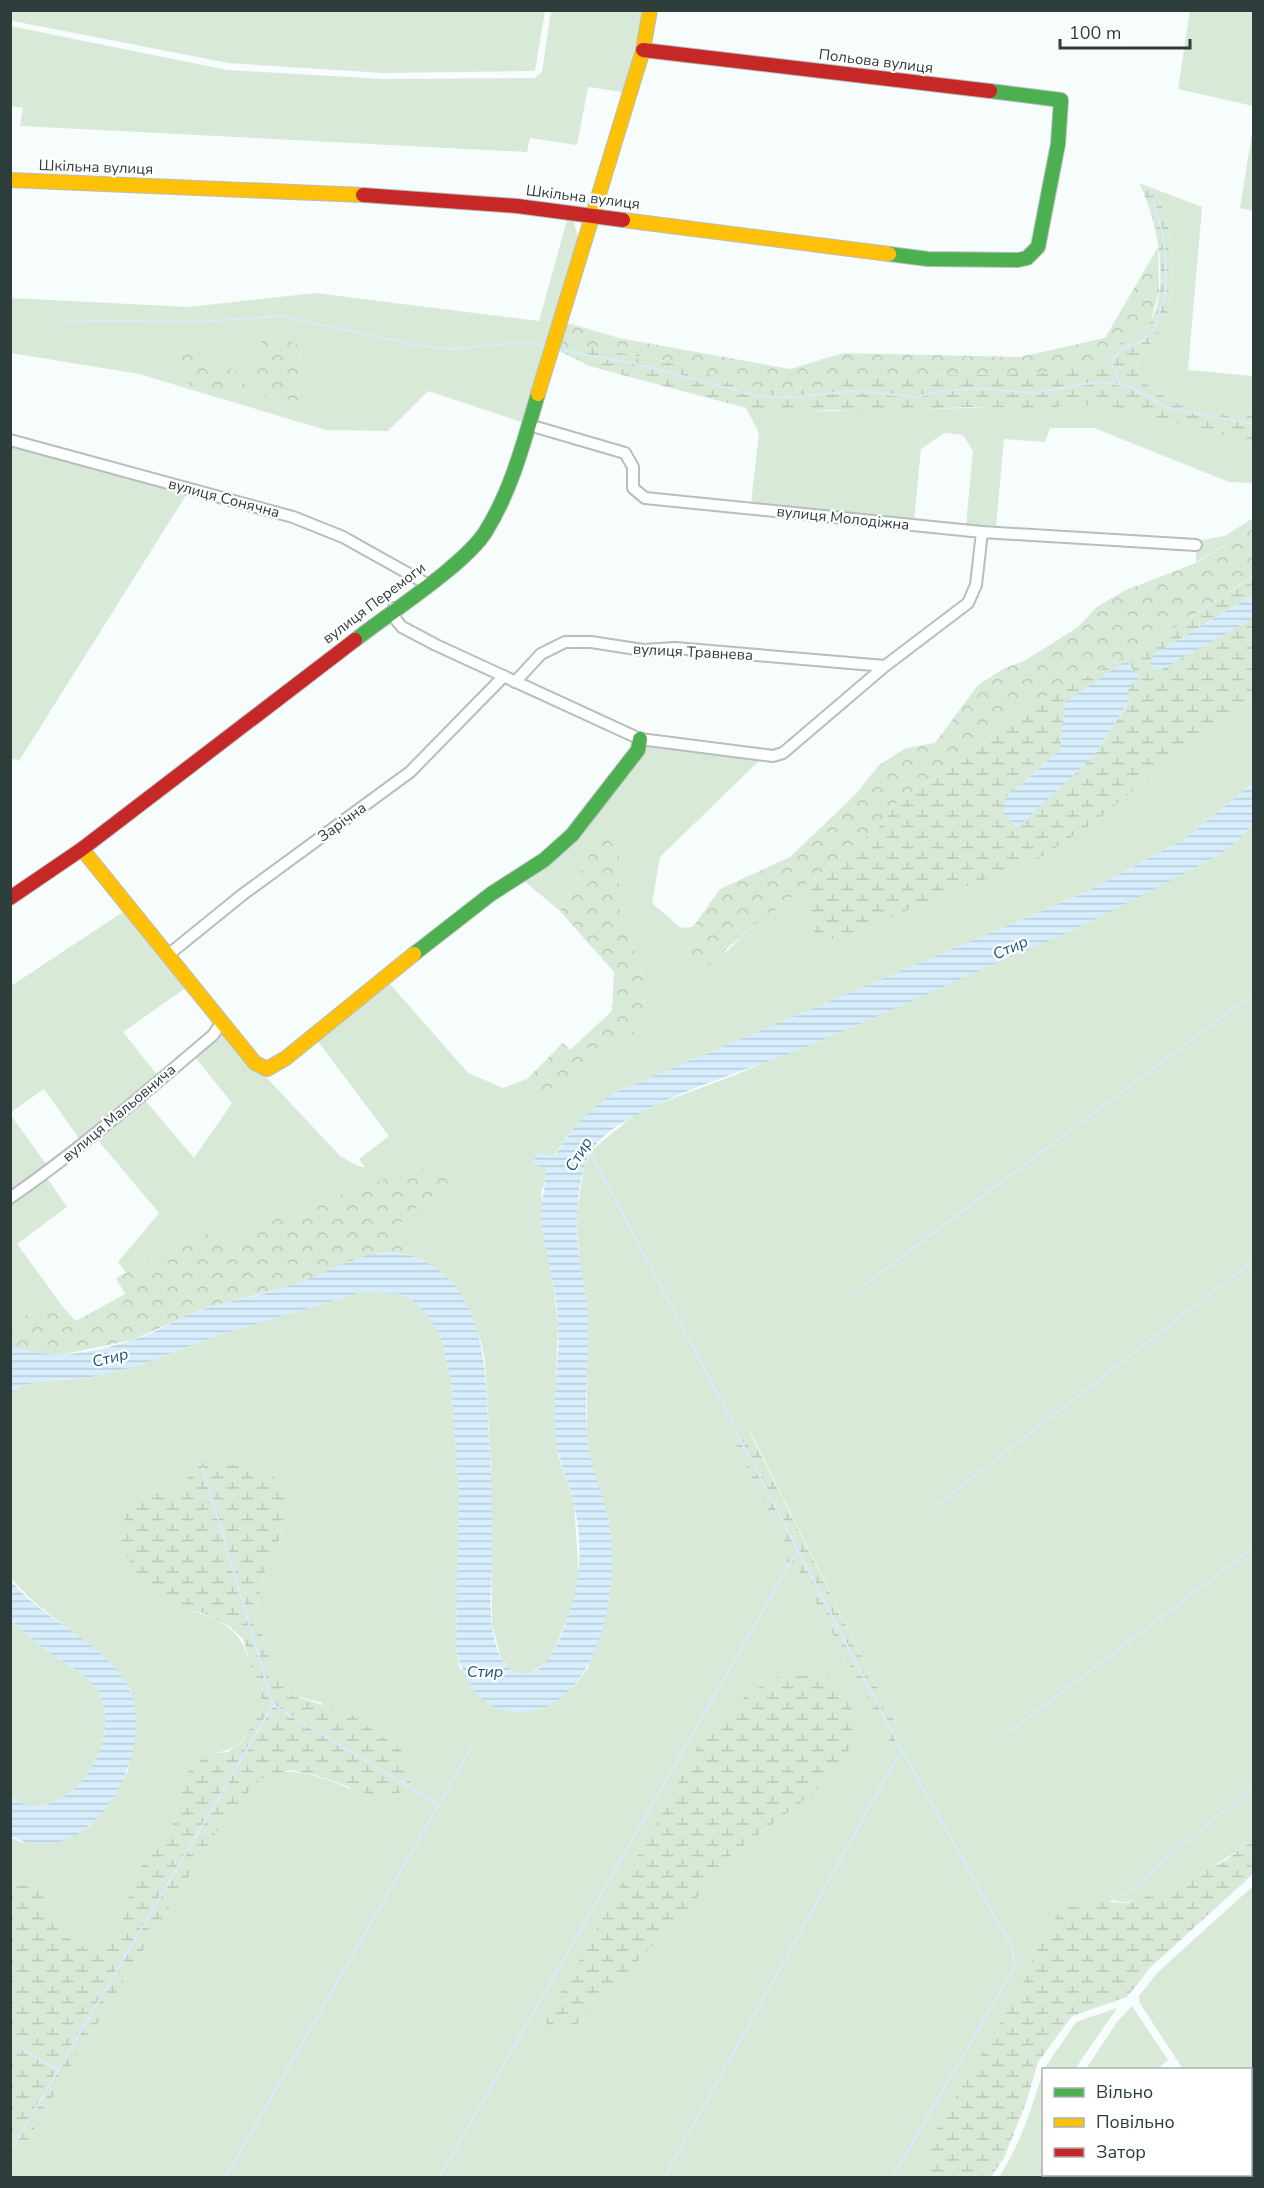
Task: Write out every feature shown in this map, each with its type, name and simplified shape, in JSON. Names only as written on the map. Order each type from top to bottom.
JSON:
[{"type":"street","name":"вулиця Перемоги","points":[[10,898],[82,849],[460,559],[485,533],[511,482],[529,425],[591,214],[643,50],[650,10]]},
{"type":"street","name":"Польова вулиця","points":[[643,50],[1061,100],[1059,144]]},
{"type":"street","name":"Шкільна вулиця","points":[[10,180],[332,194],[517,206],[928,260],[1018,260],[1028,258],[1038,248],[1059,144]]},
{"type":"street","name":"вулиця Молодіжна","points":[[529,425],[624,453],[633,467],[633,488],[645,498],[982,532],[1196,545]]},
{"type":"street","name":"вулиця Сонячна","points":[[10,440],[293,517],[343,537],[427,584]]},
{"type":"street","points":[[394,608],[396,620],[402,627],[640,739],[773,756],[783,753],[885,666],[968,603],[976,585],[982,532]]},
{"type":"street","name":"вулиця Травнева","points":[[515,682],[546,650],[565,642],[577,641],[631,649],[675,648],[885,666]]},
{"type":"street","name":"Зарічна","points":[[168,955],[242,896],[410,771],[504,676]]},
{"type":"street","points":[[82,849],[255,1063],[267,1069],[273,1068],[422,947],[491,894],[544,860],[572,835],[638,750],[640,739]]},
{"type":"street","name":"вулиця Мальовнича","points":[[10,1198],[50,1170],[129,1106],[213,1035],[222,1022]]},
{"type":"green space","points":[[630,10],[644,13],[623,92],[588,87],[577,145],[530,138],[527,152],[20,126],[23,108],[11,106],[10,26],[227,70],[384,79],[534,78],[542,72],[551,11]]},
{"type":"green space","points":[[1190,10],[1253,11],[1253,106],[1178,89]]},
{"type":"green space","points":[[10,11],[545,11],[535,71],[384,73],[228,63],[18,22],[11,20]]},
{"type":"green space","points":[[1253,127],[1253,211],[1240,208]]},
{"type":"green space","points":[[1139,183],[1202,207],[1188,370],[1253,376],[1253,416],[1206,411],[1191,407],[1163,396],[1138,377],[1141,354],[1157,336],[1166,316],[1172,283],[1171,248],[1165,215],[1160,202]]},
{"type":"green space","points":[[1139,183],[1160,202],[1165,215],[1171,248],[1172,283],[1166,316],[1157,336],[1141,354],[1138,377],[1163,396],[1191,407],[1206,411],[1253,416],[1253,443],[1119,408],[1075,404],[1043,409],[970,407],[862,412],[833,410],[787,412],[746,408],[589,366],[556,349],[592,348],[687,365],[724,381],[778,390],[820,387],[849,377],[1029,374],[1103,365],[1120,343],[1147,328],[1156,308],[1160,291],[1156,233]]},
{"type":"green space","points":[[567,220],[573,220],[579,240],[524,423],[428,391],[388,431],[326,430],[139,374],[11,353],[10,298],[189,307],[315,293],[539,321]],"holes":[[[266,331],[301,346],[298,397]]]},
{"type":"green space","points":[[1158,247],[1159,292],[1150,324],[1137,337],[1121,342],[1103,365],[1029,374],[849,377],[820,387],[778,390],[724,381],[687,365],[592,348],[556,349],[564,322],[619,338],[790,369],[844,353],[1020,357],[1105,338]]},
{"type":"green space","points":[[266,331],[301,346],[298,397],[309,408],[295,413],[258,393],[257,354]]},
{"type":"green space","points":[[187,347],[237,372],[245,385],[240,395],[191,386],[175,364]]},
{"type":"green space","points":[[1075,404],[1119,408],[1253,443],[1253,483],[1229,482],[1094,428],[1050,428],[1045,442],[1004,439],[996,527],[966,525],[973,451],[963,435],[944,433],[921,449],[914,521],[751,504],[759,433],[746,408],[856,411],[1033,408]]},
{"type":"green space","points":[[10,444],[188,492],[19,761],[10,758]]},
{"type":"green space","points":[[1253,518],[1253,529],[1196,562],[1196,541],[1225,536]]},
{"type":"green space","points":[[1253,529],[1253,575],[1249,579],[1160,637],[1068,687],[1024,706],[968,758],[898,801],[882,824],[770,914],[753,925],[698,975],[687,962],[693,927],[720,889],[790,857],[856,794],[879,765],[906,748],[935,743],[978,685],[1003,669],[1026,660],[1078,627],[1098,606],[1126,590],[1196,563]]},
{"type":"green space","points":[[1253,577],[1253,595],[1153,655],[1150,664],[1159,670],[1253,618],[1253,695],[1096,821],[1040,858],[914,907],[842,940],[816,936],[805,915],[814,879],[882,824],[898,801],[968,758],[1024,706],[1068,687],[1160,637]],"holes":[[[1130,700],[1093,757],[1017,827],[1005,798],[1060,750]]]},
{"type":"green space","points":[[1253,695],[1253,783],[1186,838],[1084,893],[615,1093],[599,1104],[567,1136],[546,1168],[547,1175],[541,1193],[558,1322],[555,1408],[558,1455],[574,1503],[579,1577],[574,1602],[554,1650],[547,1662],[531,1673],[520,1674],[510,1669],[501,1658],[492,1624],[491,1467],[485,1360],[480,1338],[423,1261],[407,1254],[396,1239],[400,1223],[454,1178],[370,1184],[257,1224],[237,1251],[210,1231],[126,1273],[118,1262],[159,1213],[97,1139],[144,1099],[194,1158],[232,1103],[194,1056],[222,1030],[340,1156],[360,1167],[365,1167],[359,1159],[389,1136],[317,1040],[389,983],[468,1073],[503,1088],[527,1079],[535,1096],[570,1083],[588,1065],[634,1034],[646,996],[641,964],[623,926],[619,905],[619,851],[602,831],[560,911],[522,879],[597,810],[648,746],[761,759],[660,857],[652,903],[681,928],[693,927],[687,962],[726,952],[753,925],[814,879],[805,915],[842,940],[914,907],[1040,858],[1096,821]]},
{"type":"green space","points":[[1253,824],[1253,1839],[1211,1868],[1161,1893],[1130,1902],[1112,1900],[1032,1959],[1019,1991],[928,2162],[932,2177],[11,2177],[11,2170],[66,2074],[227,1815],[248,1790],[262,1778],[285,1772],[307,1774],[351,1789],[322,1703],[292,1695],[276,1678],[256,1615],[263,1577],[286,1525],[203,1462],[176,1490],[149,1493],[183,1609],[204,1615],[232,1630],[247,1653],[263,1705],[248,1733],[238,1745],[221,1752],[208,1754],[181,1792],[171,1831],[130,1880],[127,1909],[109,1949],[84,1946],[63,1934],[49,1917],[44,1888],[11,1883],[10,1837],[20,1842],[50,1843],[89,1827],[113,1798],[128,1771],[136,1728],[130,1689],[95,1650],[34,1602],[11,1579],[11,1393],[22,1385],[51,1380],[82,1379],[135,1367],[222,1334],[362,1292],[402,1294],[416,1303],[430,1318],[440,1335],[451,1380],[459,1493],[456,1648],[460,1669],[534,1710],[549,1704],[574,1686],[588,1668],[608,1600],[612,1570],[609,1522],[591,1463],[587,1436],[587,1305],[579,1263],[577,1212],[584,1167],[592,1150],[633,1116],[735,1075],[1077,928],[1217,856],[1236,842]],"holes":[[[738,1433],[751,1433],[902,1737],[892,1744],[798,1568],[787,1568],[788,1548]],[[747,1694],[798,1805],[731,1855],[685,1911],[577,2024],[556,2030],[546,2021]]]},
{"type":"green space","points":[[602,831],[619,851],[619,905],[623,926],[641,964],[646,996],[634,1034],[588,1065],[570,1083],[542,1103],[535,1096],[527,1079],[563,1043],[570,1050],[612,1011],[614,972],[560,911]]},
{"type":"green space","points":[[126,910],[187,987],[123,1032],[158,1076],[80,1140],[44,1089],[11,1112],[11,986]]},
{"type":"green space","points":[[10,1114],[48,1167],[10,1193]]},
{"type":"green space","points":[[412,1169],[448,1169],[454,1178],[400,1223],[396,1239],[407,1254],[387,1252],[363,1258],[294,1285],[205,1308],[132,1340],[60,1355],[42,1355],[11,1346],[10,1322],[26,1315],[63,1307],[76,1321],[125,1294],[116,1278],[210,1231],[237,1251],[257,1224]]},
{"type":"green space","points":[[47,1178],[67,1207],[17,1244],[63,1307],[26,1315],[11,1322],[10,1203]]},
{"type":"green space","points":[[737,1433],[750,1433],[902,1737],[901,1749],[892,1745],[798,1569],[787,1568],[788,1548],[734,1444]]},
{"type":"green space","points":[[203,1462],[237,1465],[258,1470],[286,1487],[286,1525],[263,1577],[256,1615],[276,1678],[292,1695],[352,1715],[402,1751],[412,1789],[380,1798],[319,1776],[290,1770],[261,1779],[227,1815],[66,2074],[11,2170],[11,1883],[44,1888],[49,1917],[63,1934],[84,1946],[109,1949],[127,1909],[130,1880],[171,1831],[186,1774],[208,1754],[228,1752],[243,1741],[263,1705],[243,1639],[229,1626],[203,1613],[183,1609],[141,1584],[120,1542],[126,1508],[149,1493],[176,1490]]},
{"type":"green space","points":[[10,1620],[45,1649],[87,1678],[97,1690],[105,1713],[104,1737],[96,1760],[82,1780],[65,1796],[47,1805],[28,1805],[11,1795]]},
{"type":"green space","points":[[781,1675],[828,1677],[851,1706],[853,1741],[838,1771],[798,1805],[731,1855],[686,1911],[577,2024],[556,2030],[545,2022],[700,1743],[747,1694]]},
{"type":"green space","points":[[1253,1839],[1253,1874],[1151,1967],[1127,1997],[1072,2016],[1038,2062],[1026,2103],[1004,2158],[991,2177],[932,2177],[928,2162],[934,2134],[1019,1991],[1032,1959],[1060,1910],[1093,1901],[1129,1903],[1166,1889],[1225,1861]]},
{"type":"green space","points":[[1253,1886],[1254,2177],[1250,2178],[1252,2176],[1252,2068],[1182,2068],[1139,2002],[1139,1996],[1157,1973]]},
{"type":"green space","points":[[1132,2006],[1168,2060],[1158,2068],[1087,2068],[1117,2022]]},
{"type":"green space","points":[[1117,2008],[1076,2068],[1045,2068],[1076,2022]]},
{"type":"green space","points":[[1042,2074],[1042,2176],[1058,2176],[999,2177],[1019,2139]]},
{"type":"water","points":[[1253,595],[1253,618],[1159,671],[1151,669],[1153,655]]},
{"type":"water","points":[[1126,661],[1140,677],[1128,689],[1130,699],[1093,757],[1017,828],[1003,813],[1005,798],[1060,750],[1065,702]]},
{"type":"water","name":"Стир","points":[[1253,783],[1253,824],[1236,842],[1217,856],[1060,936],[813,1044],[657,1104],[614,1128],[594,1147],[582,1174],[577,1210],[577,1235],[587,1308],[588,1446],[609,1524],[612,1549],[611,1579],[607,1610],[599,1640],[586,1668],[569,1691],[547,1706],[519,1712],[494,1707],[476,1692],[459,1660],[456,1648],[459,1493],[451,1380],[440,1335],[416,1303],[402,1294],[362,1292],[222,1334],[135,1367],[82,1379],[51,1380],[22,1385],[11,1393],[11,1346],[53,1355],[93,1350],[139,1338],[199,1311],[296,1284],[366,1256],[397,1252],[424,1261],[442,1273],[457,1289],[468,1307],[476,1328],[482,1350],[487,1396],[492,1510],[493,1634],[499,1653],[509,1668],[527,1674],[536,1671],[551,1656],[573,1603],[578,1575],[579,1546],[574,1504],[556,1439],[557,1309],[541,1217],[546,1168],[533,1165],[536,1154],[555,1156],[581,1121],[614,1093],[1084,893],[1186,838]]},
{"type":"water","points":[[10,1579],[38,1607],[91,1646],[121,1675],[130,1691],[136,1718],[134,1747],[125,1776],[110,1803],[90,1825],[66,1840],[39,1844],[11,1836],[11,1795],[28,1805],[47,1805],[65,1796],[82,1780],[96,1760],[104,1737],[105,1713],[97,1690],[87,1678],[45,1649],[11,1620]]},
{"type":"waterway","points":[[1119,383],[1111,361],[1124,347],[1141,342],[1155,327],[1165,293],[1166,263],[1162,230],[1153,201]]},
{"type":"waterway","points":[[62,320],[195,322],[281,316],[416,345],[450,349],[525,342],[547,347]]},
{"type":"waterway","points":[[559,350],[633,363],[758,396],[792,397],[856,391],[915,397],[948,390],[986,389],[1033,393],[1099,382],[1129,386],[1169,408],[1254,424]]},
{"type":"waterway","points":[[851,1295],[1254,993]]},
{"type":"waterway","points":[[590,1152],[734,1425]]},
{"type":"waterway","points":[[937,1505],[1254,1260]]},
{"type":"waterway","points":[[737,1433],[901,1749],[1013,1949],[1014,1968],[892,2178]]},
{"type":"waterway","points":[[203,1468],[273,1705],[439,1805]]},
{"type":"waterway","points":[[1005,1735],[1254,1547]]},
{"type":"waterway","points":[[439,2178],[797,1551]]},
{"type":"waterway","points":[[10,2152],[273,1705]]},
{"type":"waterway","points":[[225,2178],[472,1747]]},
{"type":"waterway","points":[[664,2178],[901,1750]]},
{"type":"waterway","points":[[1123,1896],[1254,1785]]},
{"type":"waterway","points":[[10,2042],[58,2070]]},
{"type":"traffic: fast","points":[[889,254],[928,259],[1018,260],[1027,258],[1038,247],[1058,144],[1061,100],[990,91]]},
{"type":"traffic: fast","points":[[355,640],[444,573],[462,558],[486,531],[510,482],[538,394]]},
{"type":"traffic: fast","points":[[414,954],[491,894],[544,860],[572,835],[638,750],[640,739]]},
{"type":"traffic: slow","points":[[538,394],[643,50],[650,10]]},
{"type":"traffic: slow","points":[[10,180],[363,195]]},
{"type":"traffic: slow","points":[[623,220],[889,254]]},
{"type":"traffic: slow","points":[[82,849],[255,1063],[267,1069],[286,1058],[414,954]]},
{"type":"traffic: jam","points":[[643,50],[990,91]]},
{"type":"traffic: jam","points":[[363,195],[517,206],[623,220]]},
{"type":"traffic: jam","points":[[10,898],[82,849],[355,640]]}]
